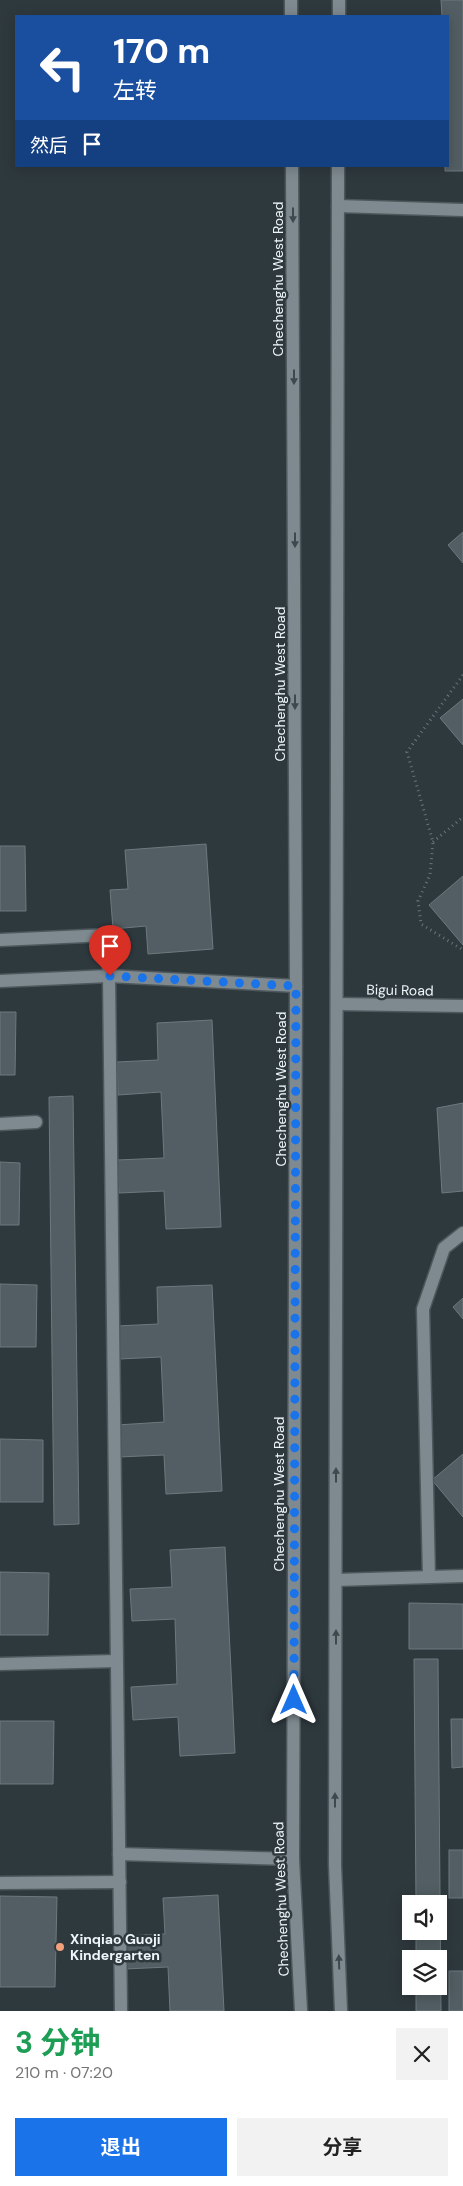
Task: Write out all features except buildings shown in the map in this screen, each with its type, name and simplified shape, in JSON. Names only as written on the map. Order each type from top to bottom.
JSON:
[{"type":"street","points":[[291,0],[291,15]]},
{"type":"street","points":[[338,0],[338,15]]},
{"type":"street","name":"Chechenghu West Road","points":[[292,167],[296,986],[293,1859],[301,2011]]},
{"type":"street","points":[[338,167],[335,1865],[341,2011]]},
{"type":"street","points":[[338,206],[463,210]]},
{"type":"street","points":[[0,940],[107,935],[110,976],[121,2011]]},
{"type":"street","points":[[0,981],[110,976],[296,986]]},
{"type":"street","name":"Bigui Road","points":[[337,1004],[463,1006]]},
{"type":"street","points":[[0,1124],[36,1122]]},
{"type":"street","points":[[429,1577],[423,1309],[444,1248],[463,1233]]},
{"type":"street","points":[[336,1580],[463,1576]]},
{"type":"street","points":[[0,1664],[116,1662]]},
{"type":"street","points":[[119,1854],[293,1859]]},
{"type":"street","points":[[0,1883],[120,1882]]},
{"type":"path","points":[[463,675],[407,752],[433,842],[430,875],[418,901],[421,924],[463,950]]},
{"type":"path","points":[[433,842],[463,817]]},
{"type":"place","name":"Xinqiao Guoji Kindergarten","points":[[60,1947]]},
{"type":"route","points":[[110,976],[296,986],[294,1700]]}]
